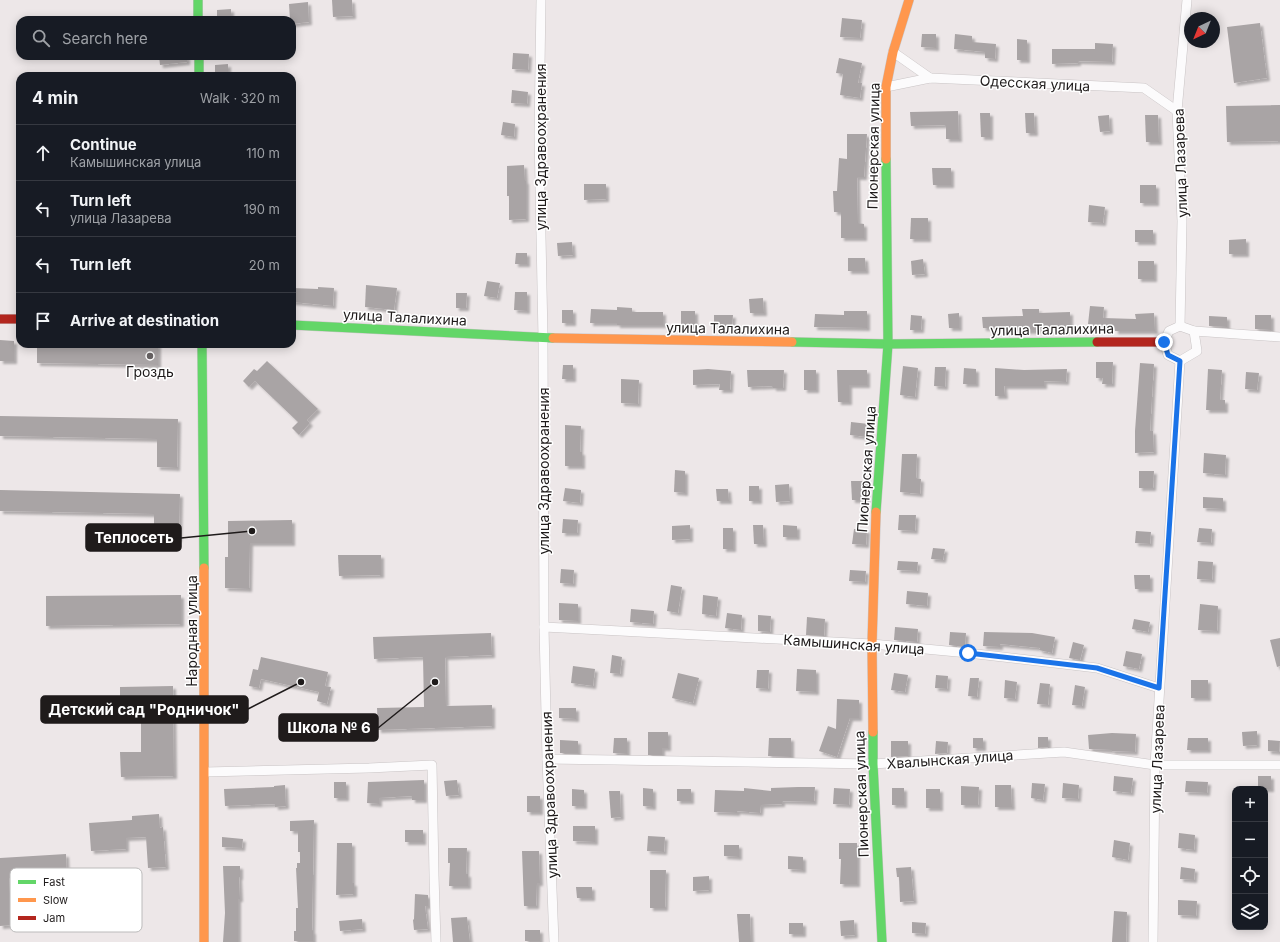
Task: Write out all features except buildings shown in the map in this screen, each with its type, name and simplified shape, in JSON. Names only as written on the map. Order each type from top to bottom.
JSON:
[{"type":"street","points":[[198,0],[198,16]]},
{"type":"street","name":"улица Здравоохранения","points":[[541,0],[539,134],[543,338],[544,627],[546,759],[554,942]]},
{"type":"street","name":"Пионерская улица","points":[[882,942],[873,764],[872,644],[876,509],[888,344],[886,87],[893,52],[909,0]]},
{"type":"street","name":"улица Лазарева","points":[[1180,326],[1182,221],[1177,111],[1187,0]]},
{"type":"street","points":[[893,52],[930,78]]},
{"type":"street","points":[[199,60],[199,72]]},
{"type":"street","name":"Одесская улица","points":[[886,87],[930,78],[1144,88],[1177,111]]},
{"type":"street","points":[[0,319],[16,319]]},
{"type":"street","name":"улица Талалихина","points":[[296,325],[543,338],[888,344],[1164,342]]},
{"type":"street","points":[[1194,331],[1197,351],[1180,361],[1168,355],[1164,342],[1169,331],[1180,326],[1194,331],[1280,337]]},
{"type":"street","name":"Народная улица","points":[[202,348],[204,458],[204,942]]},
{"type":"street","name":"улица Лазарева","points":[[1153,942],[1155,765],[1180,361]]},
{"type":"street","name":"Камышинская улица","points":[[544,627],[872,644],[968,653],[1097,668],[1159,688]]},
{"type":"street","name":"Хвалынская улица","points":[[546,759],[873,764],[1064,752],[1155,765],[1280,765]]},
{"type":"street","points":[[205,772],[432,765],[436,942]]},
{"type":"traffic: fast","points":[[198,0],[198,16]]},
{"type":"traffic: fast","points":[[199,60],[199,72]]},
{"type":"traffic: fast","points":[[876,512],[888,344],[886,159]]},
{"type":"traffic: fast","points":[[296,325],[553,338]]},
{"type":"traffic: fast","points":[[792,342],[888,344],[1097,342]]},
{"type":"traffic: fast","points":[[202,348],[204,568]]},
{"type":"traffic: fast","points":[[873,732],[873,764],[882,942]]},
{"type":"traffic: slow","points":[[886,159],[886,87],[893,52],[909,0]]},
{"type":"traffic: slow","points":[[553,338],[792,342]]},
{"type":"traffic: slow","points":[[873,732],[872,644],[876,512]]},
{"type":"traffic: slow","points":[[204,568],[204,942]]},
{"type":"traffic: jam","points":[[0,319],[16,319]]},
{"type":"traffic: jam","points":[[1097,342],[1164,342]]},
{"type":"place","name":"Гроздь","points":[[150,356]]},
{"type":"place","name":"Теплосеть","points":[[252,531]]},
{"type":"place","name":"Детский сад \"Родничок\"","points":[[301,682]]},
{"type":"place","name":"Школа № 6","points":[[435,682]]},
{"type":"route","points":[[968,653],[1097,668],[1159,688],[1180,361],[1168,355],[1164,342]]}]
